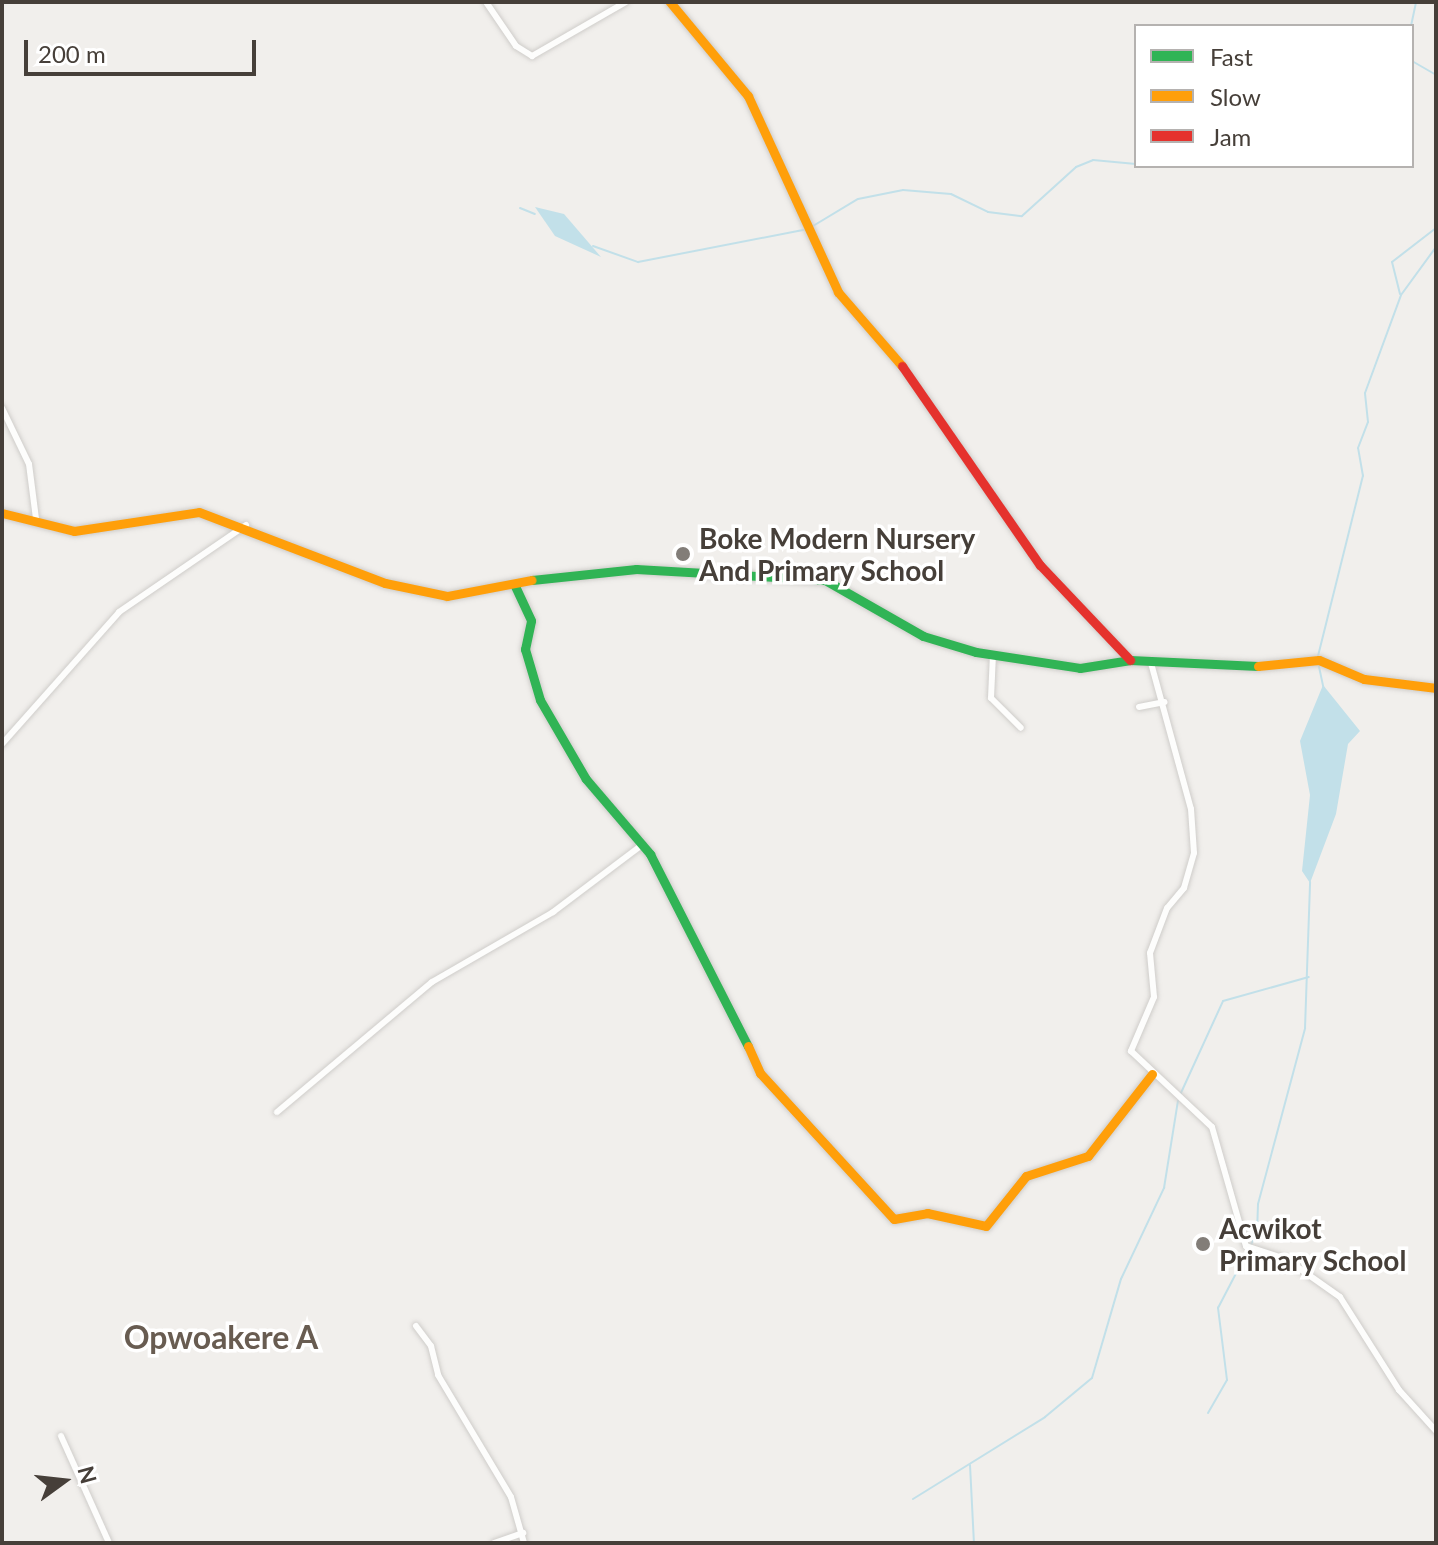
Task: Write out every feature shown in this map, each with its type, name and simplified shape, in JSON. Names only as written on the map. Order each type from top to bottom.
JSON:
[{"type":"street","points":[[486,2],[516,46],[532,56],[626,2]]},
{"type":"street","points":[[674,4],[748,96],[838,292],[892,351],[954,450],[1040,565],[1130,660]]},
{"type":"street","points":[[2,408],[29,464],[36,519]]},
{"type":"street","points":[[2,513],[87,530],[180,510],[246,525],[412,590],[463,596],[580,571],[636,569],[825,580],[923,636],[993,654],[1080,668],[1130,660],[1248,667],[1319,660],[1364,679],[1436,688]]},
{"type":"street","points":[[2,744],[119,612],[246,525]]},
{"type":"street","points":[[515,586],[531,621],[525,649],[540,700],[586,779],[642,845],[716,973],[760,1073],[894,1219],[936,1214],[986,1226],[1026,1176],[1088,1156],[1152,1074]]},
{"type":"street","points":[[993,654],[991,698],[1021,728]]},
{"type":"street","points":[[1151,663],[1165,702],[1191,809],[1194,853],[1184,888],[1167,908],[1150,953],[1154,997],[1131,1045],[1152,1074],[1212,1127],[1246,1246],[1286,1259],[1340,1297],[1399,1390],[1436,1431]]},
{"type":"street","points":[[1139,707],[1165,702]]},
{"type":"street","points":[[277,1112],[432,982],[553,912],[642,845]]},
{"type":"street","points":[[416,1326],[431,1346],[438,1375],[511,1497],[524,1543]]},
{"type":"street","points":[[61,1436],[109,1543]]},
{"type":"street","points":[[494,1543],[523,1533]]},
{"type":"water","points":[[535,207],[564,214],[601,257],[555,236]]},
{"type":"water","points":[[1323,685],[1360,731],[1348,744],[1336,814],[1310,883],[1302,871],[1310,795],[1300,741]]},
{"type":"waterway","points":[[1411,24],[1416,2]]},
{"type":"waterway","points":[[1414,62],[1436,75]]},
{"type":"waterway","points":[[813,226],[858,199],[903,190],[951,194],[988,212],[1022,216],[1076,167],[1093,160],[1134,164]]},
{"type":"waterway","points":[[520,208],[535,214]]},
{"type":"waterway","points":[[1400,294],[1392,262],[1436,228]]},
{"type":"waterway","points":[[593,246],[638,262],[807,229]]},
{"type":"waterway","points":[[1318,656],[1363,476],[1358,448],[1368,422],[1365,393],[1401,295],[1436,247]]},
{"type":"waterway","points":[[1318,662],[1324,690]]},
{"type":"waterway","points":[[1208,1413],[1227,1380],[1218,1308],[1257,1233],[1258,1204],[1305,1028],[1310,882]]},
{"type":"waterway","points":[[1180,1095],[1223,1001],[1309,977]]},
{"type":"waterway","points":[[913,1499],[1045,1417],[1092,1378],[1121,1279],[1164,1188],[1178,1101]]},
{"type":"waterway","points":[[970,1465],[974,1543]]},
{"type":"traffic: fast","points":[[532,580],[636,569],[825,580],[923,636],[976,652],[1080,668],[1130,660],[1258,666]]},
{"type":"traffic: fast","points":[[515,586],[531,621],[525,649],[540,700],[586,779],[650,854],[748,1046]]},
{"type":"traffic: slow","points":[[670,2],[748,96],[838,292],[902,366]]},
{"type":"traffic: slow","points":[[2,513],[74,531],[199,512],[385,583],[447,596],[532,580]]},
{"type":"traffic: slow","points":[[1258,666],[1319,660],[1364,679],[1436,688]]},
{"type":"traffic: slow","points":[[748,1046],[760,1073],[894,1219],[927,1213],[986,1226],[1026,1176],[1088,1156],[1152,1074]]},
{"type":"traffic: jam","points":[[902,366],[1040,565],[1130,660]]},
{"type":"place","name":"Boke Modern Nursery And Primary School","points":[[683,554]]},
{"type":"place","name":"Acwikot Primary School","points":[[1203,1244]]},
{"type":"district","name":"Opwoakere A","points":[[221,1337]]}]
